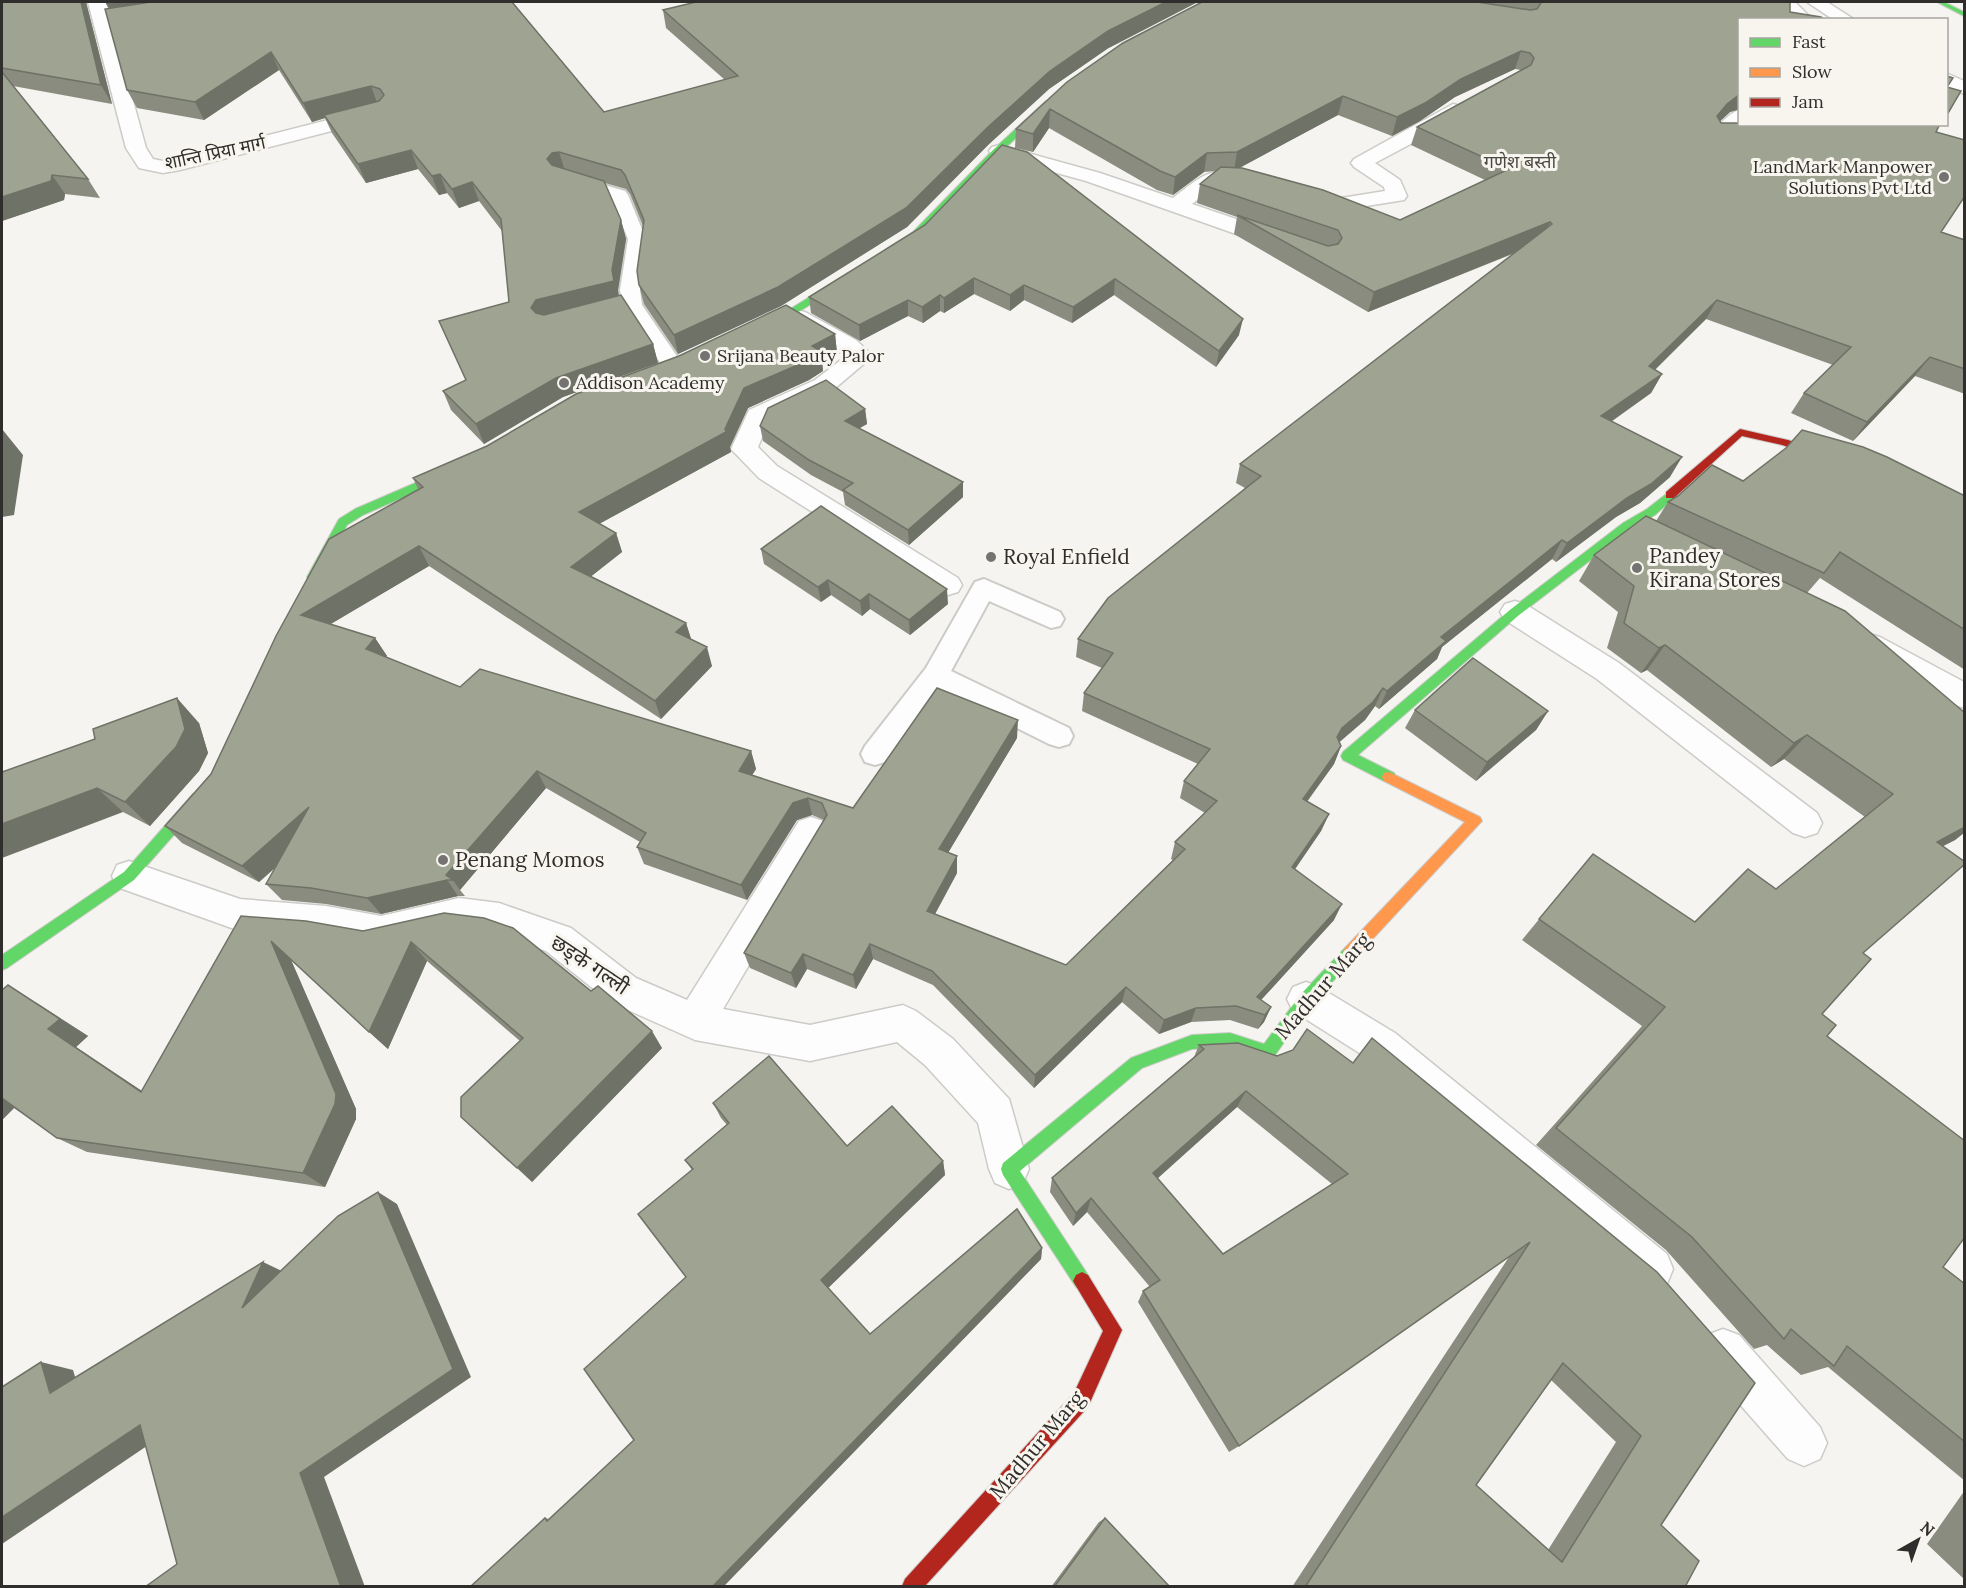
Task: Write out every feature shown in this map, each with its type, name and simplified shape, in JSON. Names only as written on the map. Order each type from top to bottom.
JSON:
[{"type":"main road","points":[[1940,2],[1965,14]]},
{"type":"main road","points":[[878,258],[916,234],[997,151],[1058,95]]},
{"type":"main road","points":[[737,338],[790,313],[858,270]]},
{"type":"main road","name":"Madhur Marg","points":[[912,1587],[1081,1400],[1113,1330],[1009,1169],[1137,1063],[1192,1042],[1230,1040],[1267,1053],[1306,999],[1475,821],[1348,756],[1515,612],[1627,526],[1651,512],[1740,432],[1784,442],[1850,464]]},
{"type":"main road","points":[[308,586],[343,522],[359,512],[469,464]]},
{"type":"main road","points":[[2,963],[129,876],[205,789]]},
{"type":"street","points":[[1785,2],[1803,18]]},
{"type":"street","points":[[1816,2],[1844,18]]},
{"type":"street","name":"शान्ति प्रिया मार्ग","points":[[104,14],[136,148],[146,164],[163,167],[180,164],[379,113]]},
{"type":"street","points":[[1948,79],[1965,88]]},
{"type":"street","points":[[1289,194],[1335,206],[1396,196],[1393,184],[1361,163],[1428,127],[1472,99]]},
{"type":"street","points":[[1720,136],[1738,118]]},
{"type":"street","points":[[997,151],[1093,177],[1293,246]]},
{"type":"street","points":[[1177,205],[1212,178],[1241,179],[1260,185]]},
{"type":"street","points":[[790,313],[848,345],[861,356],[824,385],[758,416],[744,449],[768,472],[948,585]]},
{"type":"street","points":[[1627,526],[1658,541]]},
{"type":"street","points":[[1515,612],[1608,672],[1805,823]]},
{"type":"street","points":[[1843,631],[1965,696]]},
{"type":"street","points":[[695,1022],[811,831]]},
{"type":"street","name":"छड्के गल्ली","points":[[129,876],[240,915],[326,922],[381,932],[459,914],[499,919],[558,939],[623,990],[695,1022],[810,1043],[903,1023],[939,1052],[995,1113],[1009,1169]]},
{"type":"street","points":[[1306,999],[1390,1053],[1650,1267],[1804,1443]]},
{"type":"lane","points":[[564,178],[619,195],[637,238],[630,290],[632,305],[674,368]]},
{"type":"lane","points":[[591,316],[632,305]]},
{"type":"lane","points":[[948,585],[976,601]]},
{"type":"lane","points":[[875,754],[935,675],[984,588],[1051,619]]},
{"type":"lane","points":[[935,675],[1059,736]]},
{"type":"building","points":[[2,2],[81,2],[101,85],[2,68]]},
{"type":"building","points":[[151,2],[512,2],[604,112],[738,76],[663,10],[696,2],[1166,2],[1108,31],[1050,71],[988,127],[906,208],[778,287],[674,335],[639,285],[637,271],[644,220],[625,175],[621,170],[559,152],[552,153],[547,159],[552,165],[604,181],[621,220],[612,270],[614,281],[536,300],[531,308],[536,313],[544,315],[621,295],[653,344],[556,378],[476,424],[443,391],[466,380],[439,321],[509,302],[501,219],[472,182],[452,189],[440,174],[432,176],[411,150],[358,164],[324,115],[379,101],[384,95],[380,89],[371,86],[303,103],[271,52],[195,102],[127,90],[105,9]]},
{"type":"building","points":[[1202,2],[1477,2],[1530,10],[1537,9],[1540,2],[1790,2],[1790,12],[1822,18],[1738,18],[1738,96],[1717,116],[1721,123],[1738,123],[1738,126],[1939,126],[1936,132],[1965,140],[1965,196],[1941,232],[1965,240],[1965,369],[1930,357],[1867,422],[1804,393],[1851,347],[1717,300],[1649,366],[1662,374],[1601,416],[1682,457],[1651,484],[1627,498],[1567,543],[1562,540],[1441,637],[1446,641],[1387,691],[1383,688],[1373,702],[1342,728],[1337,737],[1341,746],[1303,799],[1329,814],[1292,867],[1342,904],[1257,997],[1271,1007],[1265,1015],[1236,1006],[1196,1008],[1164,1020],[1126,987],[1035,1075],[932,971],[870,944],[853,975],[803,954],[791,973],[744,953],[827,815],[822,803],[808,798],[793,803],[741,885],[637,847],[646,833],[537,771],[446,875],[453,880],[367,898],[311,888],[266,884],[309,807],[242,866],[165,826],[211,774],[276,636],[329,539],[423,487],[413,478],[487,446],[576,394],[679,356],[786,305],[835,334],[812,346],[821,351],[807,361],[744,388],[725,429],[726,432],[579,512],[616,533],[571,567],[686,623],[676,632],[707,647],[655,701],[419,546],[301,615],[375,638],[366,649],[460,687],[480,669],[751,751],[739,771],[853,808],[937,688],[1018,720],[939,849],[957,856],[927,911],[1066,965],[1185,849],[1175,842],[1217,801],[1184,781],[1210,749],[1084,693],[1113,653],[1078,639],[1108,598],[1261,476],[1240,464],[1552,224],[1550,222],[1374,292],[1237,215],[1328,246],[1338,244],[1342,238],[1338,230],[1200,184],[1221,167],[1242,168],[1323,190],[1400,220],[1509,169],[1417,127],[1531,65],[1534,58],[1530,53],[1521,51],[1461,79],[1425,103],[1397,117],[1343,96],[1237,152],[1207,153],[1175,177],[1160,171],[1050,109],[1033,134],[1016,129],[1067,82],[1123,43]]},
{"type":"building","points":[[2,72],[88,179],[52,175],[51,181],[2,197]]},
{"type":"building","points":[[1948,76],[1953,78],[1948,86]]},
{"type":"building","points":[[1948,87],[1961,91],[1948,113]]},
{"type":"building","points":[[1002,145],[1027,152],[1243,319],[1219,351],[1115,279],[1073,307],[1024,285],[1010,295],[974,278],[944,298],[940,295],[922,307],[908,300],[859,325],[809,297],[925,225]]},
{"type":"building","points":[[826,380],[865,409],[845,421],[963,482],[908,530],[843,490],[853,483],[809,460],[760,426],[768,408]]},
{"type":"building","points":[[1802,430],[1863,447],[1965,496],[1965,630],[1840,552],[1824,573],[1668,502],[1678,496],[1712,465],[1743,481],[1786,448]]},
{"type":"building","points":[[821,506],[947,589],[909,620],[869,594],[860,601],[828,580],[818,587],[761,549]]},
{"type":"building","points":[[1646,516],[1845,611],[1965,713],[1965,827],[1937,842],[1965,864],[1863,953],[1871,959],[1822,1014],[1836,1025],[1827,1036],[1965,1141],[1965,1237],[1943,1267],[1965,1284],[1965,1442],[1847,1346],[1834,1366],[1791,1329],[1784,1339],[1692,1237],[1556,1128],[1665,1007],[1539,919],[1593,854],[1695,922],[1748,869],[1776,889],[1893,794],[1807,735],[1794,743],[1665,645],[1659,648],[1624,623],[1634,586],[1594,555]]},
{"type":"building","points":[[1473,658],[1548,711],[1487,762],[1415,710]]},
{"type":"building","points":[[177,698],[185,729],[176,747],[125,802],[97,788],[2,824],[2,772],[95,739],[93,729]]},
{"type":"building","points":[[444,913],[484,918],[513,928],[591,991],[598,986],[652,1031],[517,1168],[461,1117],[461,1097],[523,1038],[411,942],[369,1032],[271,941],[336,1094],[335,1104],[303,1173],[57,1138],[2,1098],[2,990],[8,985],[60,1019],[48,1029],[141,1092],[241,916],[306,921],[363,931]]},
{"type":"building","points":[[1307,1029],[1353,1063],[1372,1038],[1657,1272],[1755,1383],[1661,1525],[1699,1561],[1685,1587],[1305,1587],[1530,1242],[1239,1446],[1143,1291],[1160,1280],[1091,1198],[1076,1213],[1052,1178],[1204,1049],[1199,1045],[1238,1043],[1277,1056],[1293,1050]],"holes":[[[1246,1091],[1348,1174],[1223,1254],[1153,1173]],[[1563,1363],[1641,1436],[1562,1562],[1476,1485]]]},
{"type":"building","points":[[769,1056],[847,1146],[892,1106],[943,1161],[821,1280],[870,1334],[1017,1209],[1042,1248],[712,1587],[470,1587],[545,1518],[547,1521],[634,1440],[584,1369],[686,1277],[638,1214],[693,1169],[685,1160],[729,1123],[713,1103]]},
{"type":"building","points":[[378,1192],[453,1369],[300,1473],[341,1587],[145,1587],[177,1564],[140,1425],[2,1517],[2,1387],[41,1362],[50,1393],[263,1262],[242,1308],[338,1216]]},
{"type":"building","points":[[1105,1518],[1170,1587],[1054,1587]]},
{"type":"traffic: fast","points":[[1940,2],[1964,14]]},
{"type":"traffic: fast","points":[[889,251],[916,234],[997,151],[1049,103]]},
{"type":"traffic: fast","points":[[755,330],[790,313],[848,276]]},
{"type":"traffic: fast","points":[[313,577],[343,522],[359,512],[459,468]]},
{"type":"traffic: fast","points":[[1389,777],[1348,756],[1515,612],[1627,526],[1651,512],[1670,495]]},
{"type":"traffic: fast","points":[[2,963],[129,876],[198,798]]},
{"type":"traffic: fast","points":[[1082,1281],[1009,1169],[1137,1063],[1192,1042],[1230,1040],[1267,1053],[1306,999],[1350,953]]},
{"type":"traffic: slow","points":[[1350,953],[1475,821],[1389,777]]},
{"type":"traffic: jam","points":[[1670,495],[1740,432],[1784,442],[1832,458]]},
{"type":"traffic: jam","points":[[912,1586],[1081,1400],[1113,1330],[1082,1281]]},
{"type":"place","name":"LandMark Manpower Solutions Pvt Ltd","points":[[1944,177]]},
{"type":"place","name":"Srijana Beauty Palor","points":[[705,356]]},
{"type":"place","name":"Addison Academy","points":[[564,383]]},
{"type":"place","name":"Royal Enfield","points":[[991,557]]},
{"type":"place","name":"Pandey Kirana Stores","points":[[1637,568]]},
{"type":"place","name":"Penang Momos","points":[[443,860]]},
{"type":"district","name":"गणेश बस्ती","points":[[1520,162]]}]
